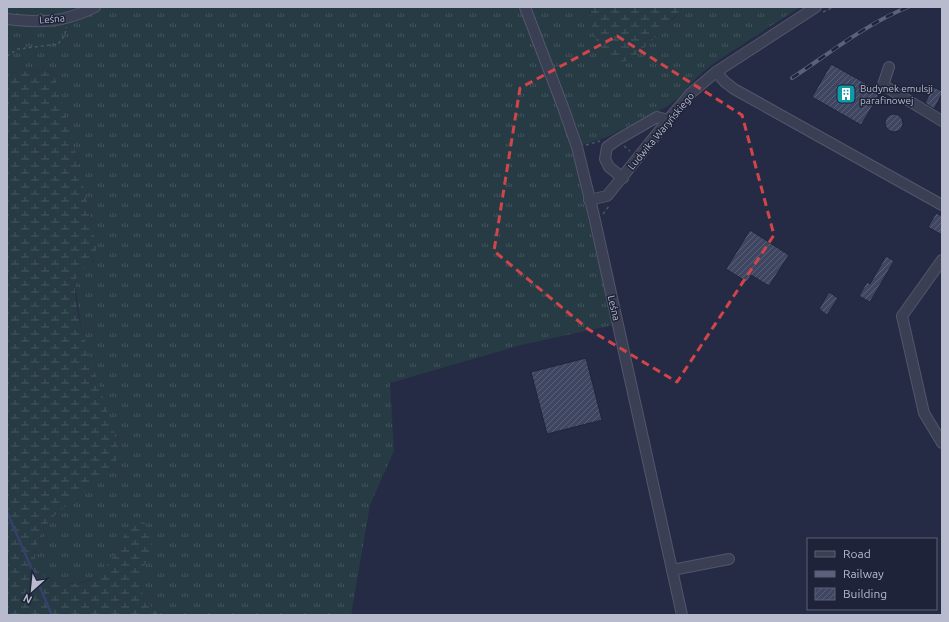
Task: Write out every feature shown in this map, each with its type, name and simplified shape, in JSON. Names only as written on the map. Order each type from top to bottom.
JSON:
[{"type":"street","name":"Leśna","points":[[7,19],[54,21],[68,18],[95,7]]},
{"type":"street","name":"Leśna","points":[[525,7],[570,126],[594,216],[682,615]]},
{"type":"street","name":"Ludwika Waryńskiego","points":[[589,200],[607,196],[623,178],[668,120],[692,93],[716,72],[816,7]]},
{"type":"street","points":[[889,67],[883,85],[942,120]]},
{"type":"street","points":[[716,72],[734,89],[942,205]]},
{"type":"street","points":[[623,178],[609,167],[604,159],[607,148],[617,140],[657,117],[668,120]]},
{"type":"street","points":[[942,260],[902,316],[924,413],[942,443]]},
{"type":"street","points":[[672,570],[729,559]]},
{"type":"path","points":[[7,56],[18,49],[58,44],[65,35],[68,18]]},
{"type":"path","points":[[617,140],[638,158]]},
{"type":"highlighted area","points":[[617,36],[742,115],[774,235],[677,382],[588,329],[494,251],[520,88]]},
{"type":"green space","points":[[7,7],[86,7],[57,15],[37,16],[7,15]]},
{"type":"green space","points":[[99,7],[519,7],[566,128],[613,325],[521,345],[390,383],[394,451],[370,505],[351,615],[160,615],[146,600],[140,583],[142,569],[152,550],[152,541],[113,559],[104,571],[94,578],[83,582],[60,583],[44,576],[37,567],[35,555],[38,540],[45,527],[65,506],[101,478],[113,466],[119,449],[94,374],[84,336],[75,285],[77,274],[94,261],[91,219],[84,195],[79,166],[57,90],[54,74],[42,70],[7,73],[7,23],[44,26],[62,23]]},
{"type":"green space","points":[[531,7],[591,7],[589,13],[629,60],[639,53],[683,7],[800,7],[711,65],[697,77],[678,98],[666,107],[607,137],[582,145]]},
{"type":"green space","points":[[591,7],[683,7],[657,36],[633,57],[624,61],[613,62],[603,54],[598,45],[593,31],[590,12]]},
{"type":"green space","points":[[41,70],[54,74],[79,166],[96,244],[94,259],[76,279],[76,298],[84,337],[119,449],[114,464],[111,468],[91,487],[68,504],[47,524],[40,535],[36,549],[36,562],[38,568],[46,578],[58,582],[79,583],[90,580],[100,574],[107,566],[131,524],[138,521],[145,523],[152,547],[151,553],[142,569],[140,583],[146,600],[160,615],[7,615],[7,73]]},
{"type":"building","name":"Budynek emulsji parafinowej","points":[[831,64],[881,92],[861,125],[812,97]]},
{"type":"building","points":[[933,87],[942,91],[942,94],[934,109],[925,103]]},
{"type":"building","points":[[894,114],[900,117],[903,123],[900,129],[894,132],[888,129],[885,123],[888,117]]},
{"type":"building","points":[[936,213],[942,216],[942,235],[928,227]]},
{"type":"building","points":[[750,230],[789,255],[769,286],[751,275],[747,282],[726,269]]},
{"type":"building","points":[[886,256],[894,261],[870,302],[859,296],[867,282],[870,284]]},
{"type":"building","points":[[829,292],[838,298],[827,315],[819,309]]},
{"type":"building","points":[[586,358],[602,420],[547,434],[531,372]]},
{"type":"waterway","points":[[7,512],[52,615]]},
{"type":"railway","points":[[792,78],[863,30],[908,7]]},
{"type":"place","name":"Budynek emulsji parafinowej","points":[[846,94]]}]
